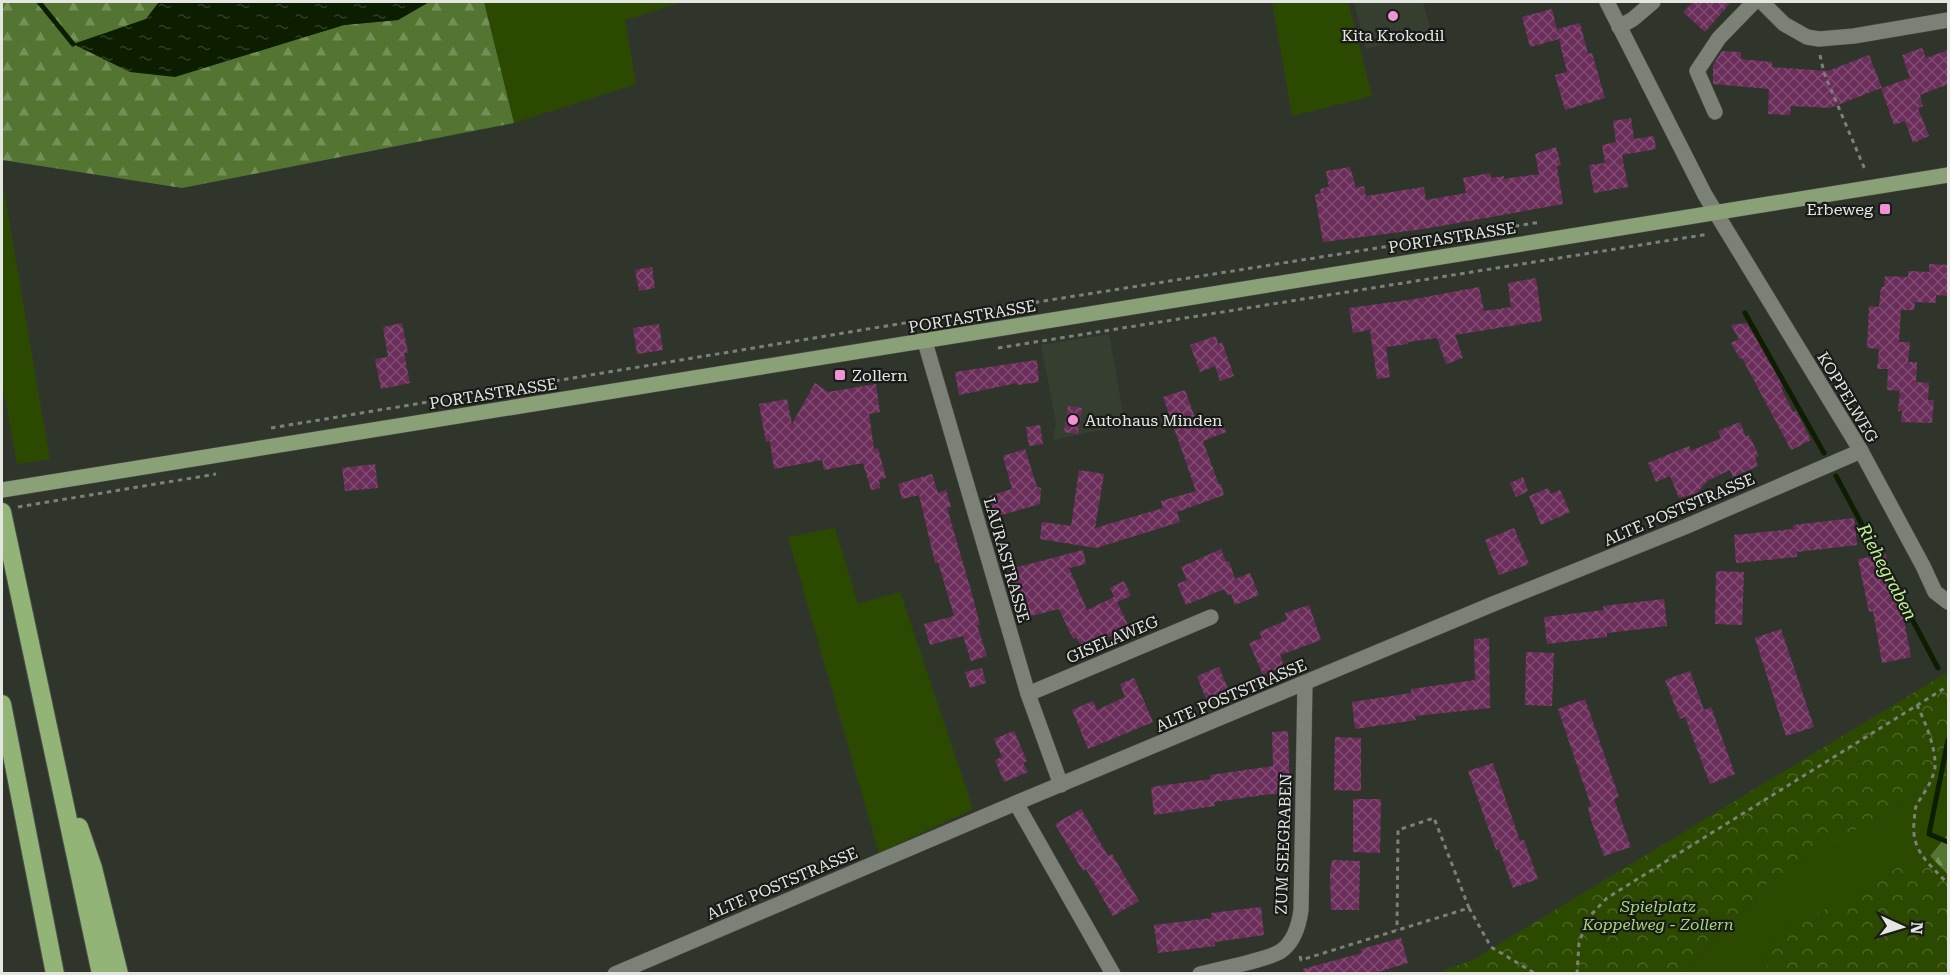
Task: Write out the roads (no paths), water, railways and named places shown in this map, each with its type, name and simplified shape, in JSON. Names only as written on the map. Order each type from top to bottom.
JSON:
[{"type":"highway","points":[[7,510],[10,558],[101,974]]},
{"type":"highway","points":[[2,704],[55,974]]},
{"type":"highway","points":[[52,752],[93,868],[119,974]]},
{"type":"highway","points":[[31,846],[65,974]]},
{"type":"main road","name":"PORTASTRASSE","points":[[2,490],[1948,175]]},
{"type":"street","points":[[1607,2],[1715,212]]},
{"type":"street","points":[[1619,27],[1633,19],[1653,2]]},
{"type":"street","points":[[1715,112],[1697,71],[1719,38],[1754,2]]},
{"type":"street","points":[[1762,2],[1784,24],[1807,37],[1819,39],[1854,36],[1948,20]]},
{"type":"street","name":"KOPPELWEG","points":[[1715,212],[1861,451],[1935,592],[1947,602]]},
{"type":"street","name":"LAURASTRASSE","points":[[925,342],[1028,694],[1061,785]]},
{"type":"street","name":"ALTE POSTSTRASSE","points":[[615,974],[1016,803],[1493,603],[1687,526],[1861,451]]},
{"type":"street","name":"GISELAWEG","points":[[1028,694],[1211,617]]},
{"type":"street","name":"ZUM SEEGRABEN","points":[[1200,974],[1273,955],[1286,947],[1299,925],[1305,683]]},
{"type":"street","points":[[1016,803],[1113,974]]},
{"type":"water","points":[[159,2],[429,2],[398,20],[344,25],[175,77],[130,72],[73,44],[146,19]]},
{"type":"waterway","points":[[39,2],[73,44]]},
{"type":"waterway","name":"Riehegraben","points":[[1745,313],[1824,453]]},
{"type":"waterway","name":"Riehegraben","points":[[1836,476],[1881,560]]},
{"type":"waterway","name":"Riehegraben","points":[[1888,574],[1938,668]]},
{"type":"waterway","name":"Riehegraben","points":[[1948,740],[1929,834],[1948,842]]},
{"type":"place","name":"Kita Krokodil","points":[[1393,16]]},
{"type":"place","name":"Erbeweg","points":[[1885,209]]},
{"type":"place","name":"Zollern","points":[[840,375]]},
{"type":"place","name":"Autohaus Minden","points":[[1073,420]]},
{"type":"park label","name":"Spielplatz Koppelweg - Zollern","points":[[1658,915]]}]
